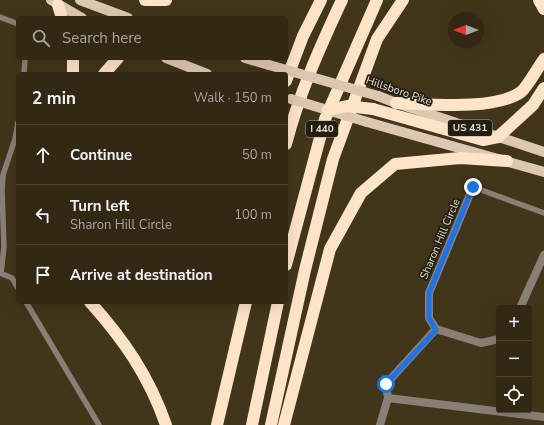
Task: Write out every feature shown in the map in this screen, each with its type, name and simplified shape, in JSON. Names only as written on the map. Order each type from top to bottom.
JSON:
[{"type":"highway","points":[[145,0],[166,0]]},
{"type":"highway","points":[[288,76],[303,36],[321,0]]},
{"type":"highway","name":"I 440","points":[[288,136],[294,114],[322,44],[342,0]]},
{"type":"highway","name":"I 440","points":[[288,258],[325,119],[377,0]]},
{"type":"highway","points":[[271,425],[305,270],[333,159],[376,39],[403,0]]},
{"type":"highway","points":[[539,0],[544,9]]},
{"type":"highway","points":[[55,2],[61,16]]},
{"type":"highway","points":[[396,103],[466,105],[493,103],[521,92],[544,59]]},
{"type":"highway","points":[[73,60],[73,72]]},
{"type":"highway","points":[[106,72],[116,60]]},
{"type":"highway","points":[[328,110],[347,106],[372,109],[483,140],[498,137],[533,105],[544,88]]},
{"type":"highway","points":[[284,425],[330,249],[361,193],[395,164],[460,158],[506,161]]},
{"type":"highway","points":[[92,304],[115,330],[137,362],[157,400],[166,425]]},
{"type":"highway","points":[[218,425],[246,304]]},
{"type":"highway","points":[[252,425],[278,304]]},
{"type":"main road","points":[[80,0],[123,16]]},
{"type":"main road","points":[[55,2],[79,16]]},
{"type":"main road","points":[[171,60],[202,72]]},
{"type":"main road","name":"Hillsboro Pike","points":[[252,60],[378,96],[544,152]]},
{"type":"main road","name":"US 431","points":[[288,99],[544,172]]},
{"type":"street","name":"Sharon Hill Circle","points":[[436,330],[429,318],[429,293],[473,187]]},
{"type":"street","points":[[521,305],[544,256]]},
{"type":"street","points":[[380,425],[388,398],[386,384],[436,330],[481,342],[496,340]]},
{"type":"street","points":[[388,398],[544,417]]},
{"type":"lane","points":[[0,17],[16,23]]},
{"type":"lane","points":[[24,72],[25,60]]},
{"type":"lane","points":[[16,133],[3,175],[1,273],[12,278],[16,285]]},
{"type":"lane","points":[[473,187],[544,213]]},
{"type":"lane","points":[[27,304],[98,425]]},
{"type":"route","points":[[386,384],[436,330],[429,318],[429,293],[473,187]]}]
